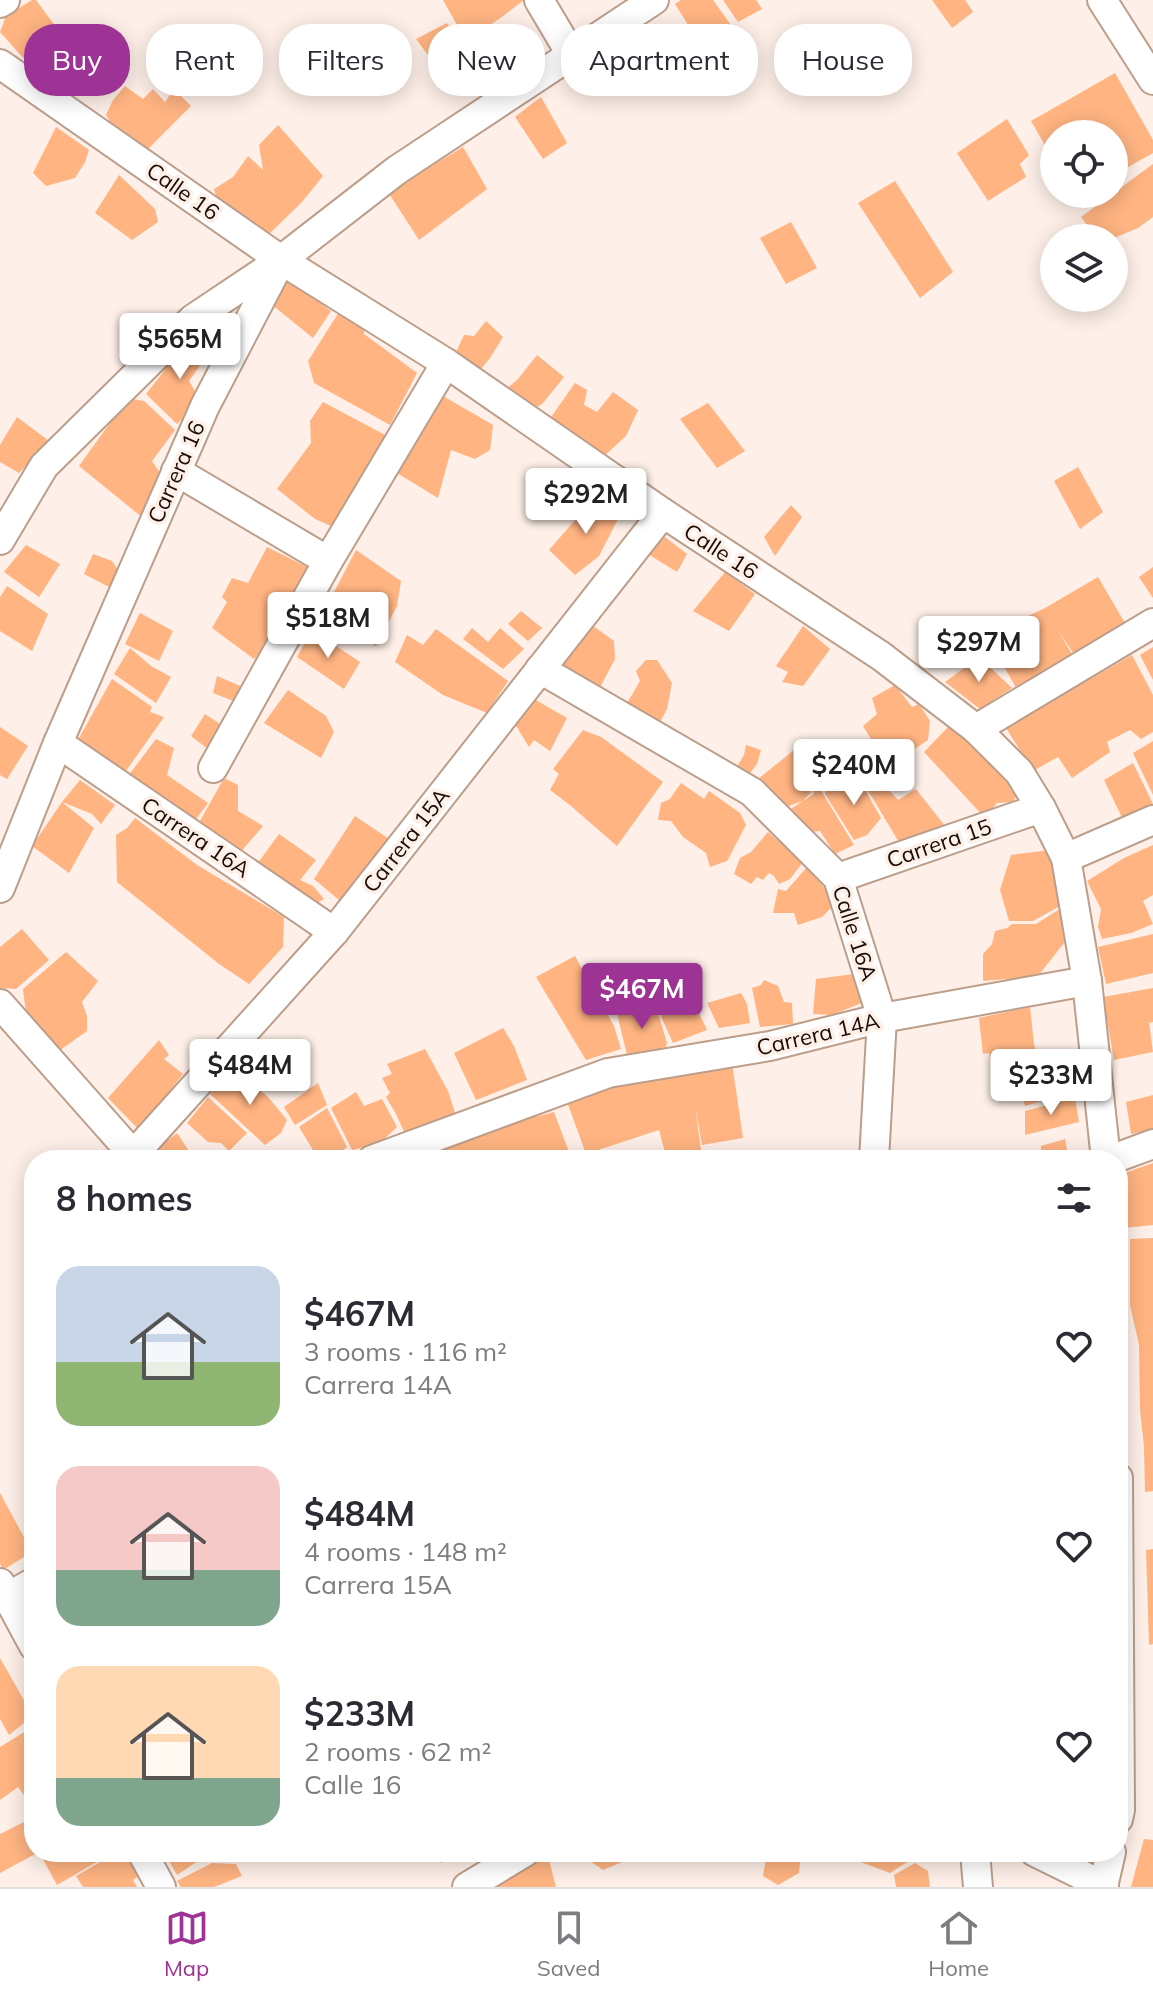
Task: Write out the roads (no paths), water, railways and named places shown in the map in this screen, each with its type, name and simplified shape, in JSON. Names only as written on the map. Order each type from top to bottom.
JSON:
[{"type":"street","points":[[539,0],[561,37]]},
{"type":"street","name":"Carrera 16","points":[[617,24],[654,0]]},
{"type":"street","points":[[1102,0],[1152,77]]},
{"type":"street","name":"Carrera 16","points":[[0,888],[58,743],[205,406],[281,260],[397,170],[561,61]]},
{"type":"street","name":"Calle 16","points":[[0,64],[281,260],[446,363],[663,513],[881,656],[976,729],[1019,772],[1066,858],[1087,981],[1107,1150]]},
{"type":"street","points":[[0,540],[44,466],[193,319],[281,260]]},
{"type":"street","points":[[213,768],[328,561],[446,363]]},
{"type":"street","points":[[176,471],[328,561]]},
{"type":"street","name":"Carrera 15A","points":[[142,1150],[334,932],[663,513]]},
{"type":"street","points":[[976,729],[1153,623]]},
{"type":"street","name":"Calle 16A","points":[[540,669],[752,792],[838,878],[882,1018],[875,1150]]},
{"type":"street","name":"Carrera 16A","points":[[58,743],[334,932]]},
{"type":"street","name":"Carrera 15","points":[[838,878],[1041,808]]},
{"type":"street","points":[[1066,858],[1153,820]]},
{"type":"street","name":"Carrera 14A","points":[[399,1150],[608,1073],[770,1046],[882,1018],[1087,981]]},
{"type":"street","points":[[0,1004],[130,1150]]},
{"type":"street","points":[[1128,1153],[1153,1144]]},
{"type":"street","points":[[24,1585],[4,1590],[24,1627]]},
{"type":"street","points":[[147,1862],[161,1887]]},
{"type":"street","points":[[477,1884],[510,1862]]},
{"type":"street","points":[[976,1862],[978,1887]]},
{"type":"street","points":[[1055,1862],[1104,1886],[1109,1862]]}]
